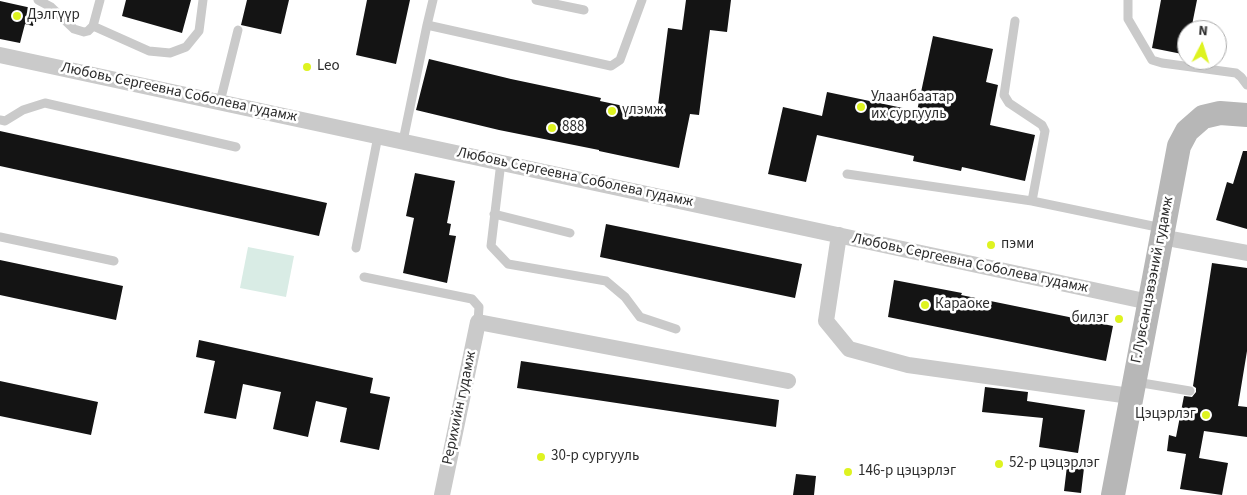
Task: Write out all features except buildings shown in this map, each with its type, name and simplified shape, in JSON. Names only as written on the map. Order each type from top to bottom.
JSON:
[{"type":"street","name":"Любовь Сергеевна Соболева гудамж","points":[[0,54],[1149,302]]},
{"type":"street","name":"Г.Лувсанцэвээний гудамж","points":[[1113,495],[1177,152],[1184,135],[1199,120],[1227,112],[1247,114]]},
{"type":"street","points":[[1162,233],[1247,254]]},
{"type":"street","points":[[839,235],[826,321],[849,349],[908,366],[1132,389]]},
{"type":"street","points":[[478,322],[788,381]]},
{"type":"street","name":"Рерихийн гудамж","points":[[442,495],[478,322]]},
{"type":"lane","points":[[38,0],[51,7],[74,29],[84,32],[93,26],[100,0]]},
{"type":"lane","points":[[93,26],[148,51],[170,53],[186,47],[199,31],[203,0]]},
{"type":"lane","points":[[403,141],[434,0]]},
{"type":"lane","points":[[536,0],[584,10]]},
{"type":"lane","points":[[427,25],[611,66],[620,60],[642,0]]},
{"type":"lane","points":[[1128,0],[1128,19],[1152,60],[1236,73],[1247,85]]},
{"type":"lane","points":[[1016,21],[1004,95],[1009,103],[1042,125],[1045,131],[1032,201]]},
{"type":"lane","points":[[220,102],[238,30]]},
{"type":"lane","points":[[0,120],[5,121],[23,110],[45,104],[236,147]]},
{"type":"lane","points":[[356,248],[378,136]]},
{"type":"lane","points":[[501,162],[491,246],[508,264],[606,281],[626,297],[640,317],[676,329]]},
{"type":"lane","points":[[847,174],[1032,201],[1162,233]]},
{"type":"lane","points":[[494,214],[570,233]]},
{"type":"lane","points":[[0,237],[114,261]]},
{"type":"lane","points":[[364,277],[472,298],[479,306],[478,322]]},
{"type":"lane","points":[[1132,389],[1190,391]]},
{"type":"shaded area","points":[[248,247],[294,256],[286,297],[240,288]]},
{"type":"place","name":"Дэлгүүр","points":[[17,16]]},
{"type":"place","name":"Leo","points":[[307,67]]},
{"type":"place","name":"Улаанбаатар их сургууль","points":[[861,107]]},
{"type":"place","name":"үлэмж","points":[[612,111]]},
{"type":"place","name":"888","points":[[552,128]]},
{"type":"place","name":"пэми","points":[[991,245]]},
{"type":"place","name":"Караоке","points":[[925,305]]},
{"type":"place","name":"билэг","points":[[1119,319]]},
{"type":"place","name":"Цэцэрлэг","points":[[1206,415]]},
{"type":"place","name":"30-р сургууль","points":[[541,457]]},
{"type":"place","name":"52-р цэцэрлэг","points":[[999,464]]},
{"type":"place","name":"146-р цэцэрлэг","points":[[848,472]]}]
